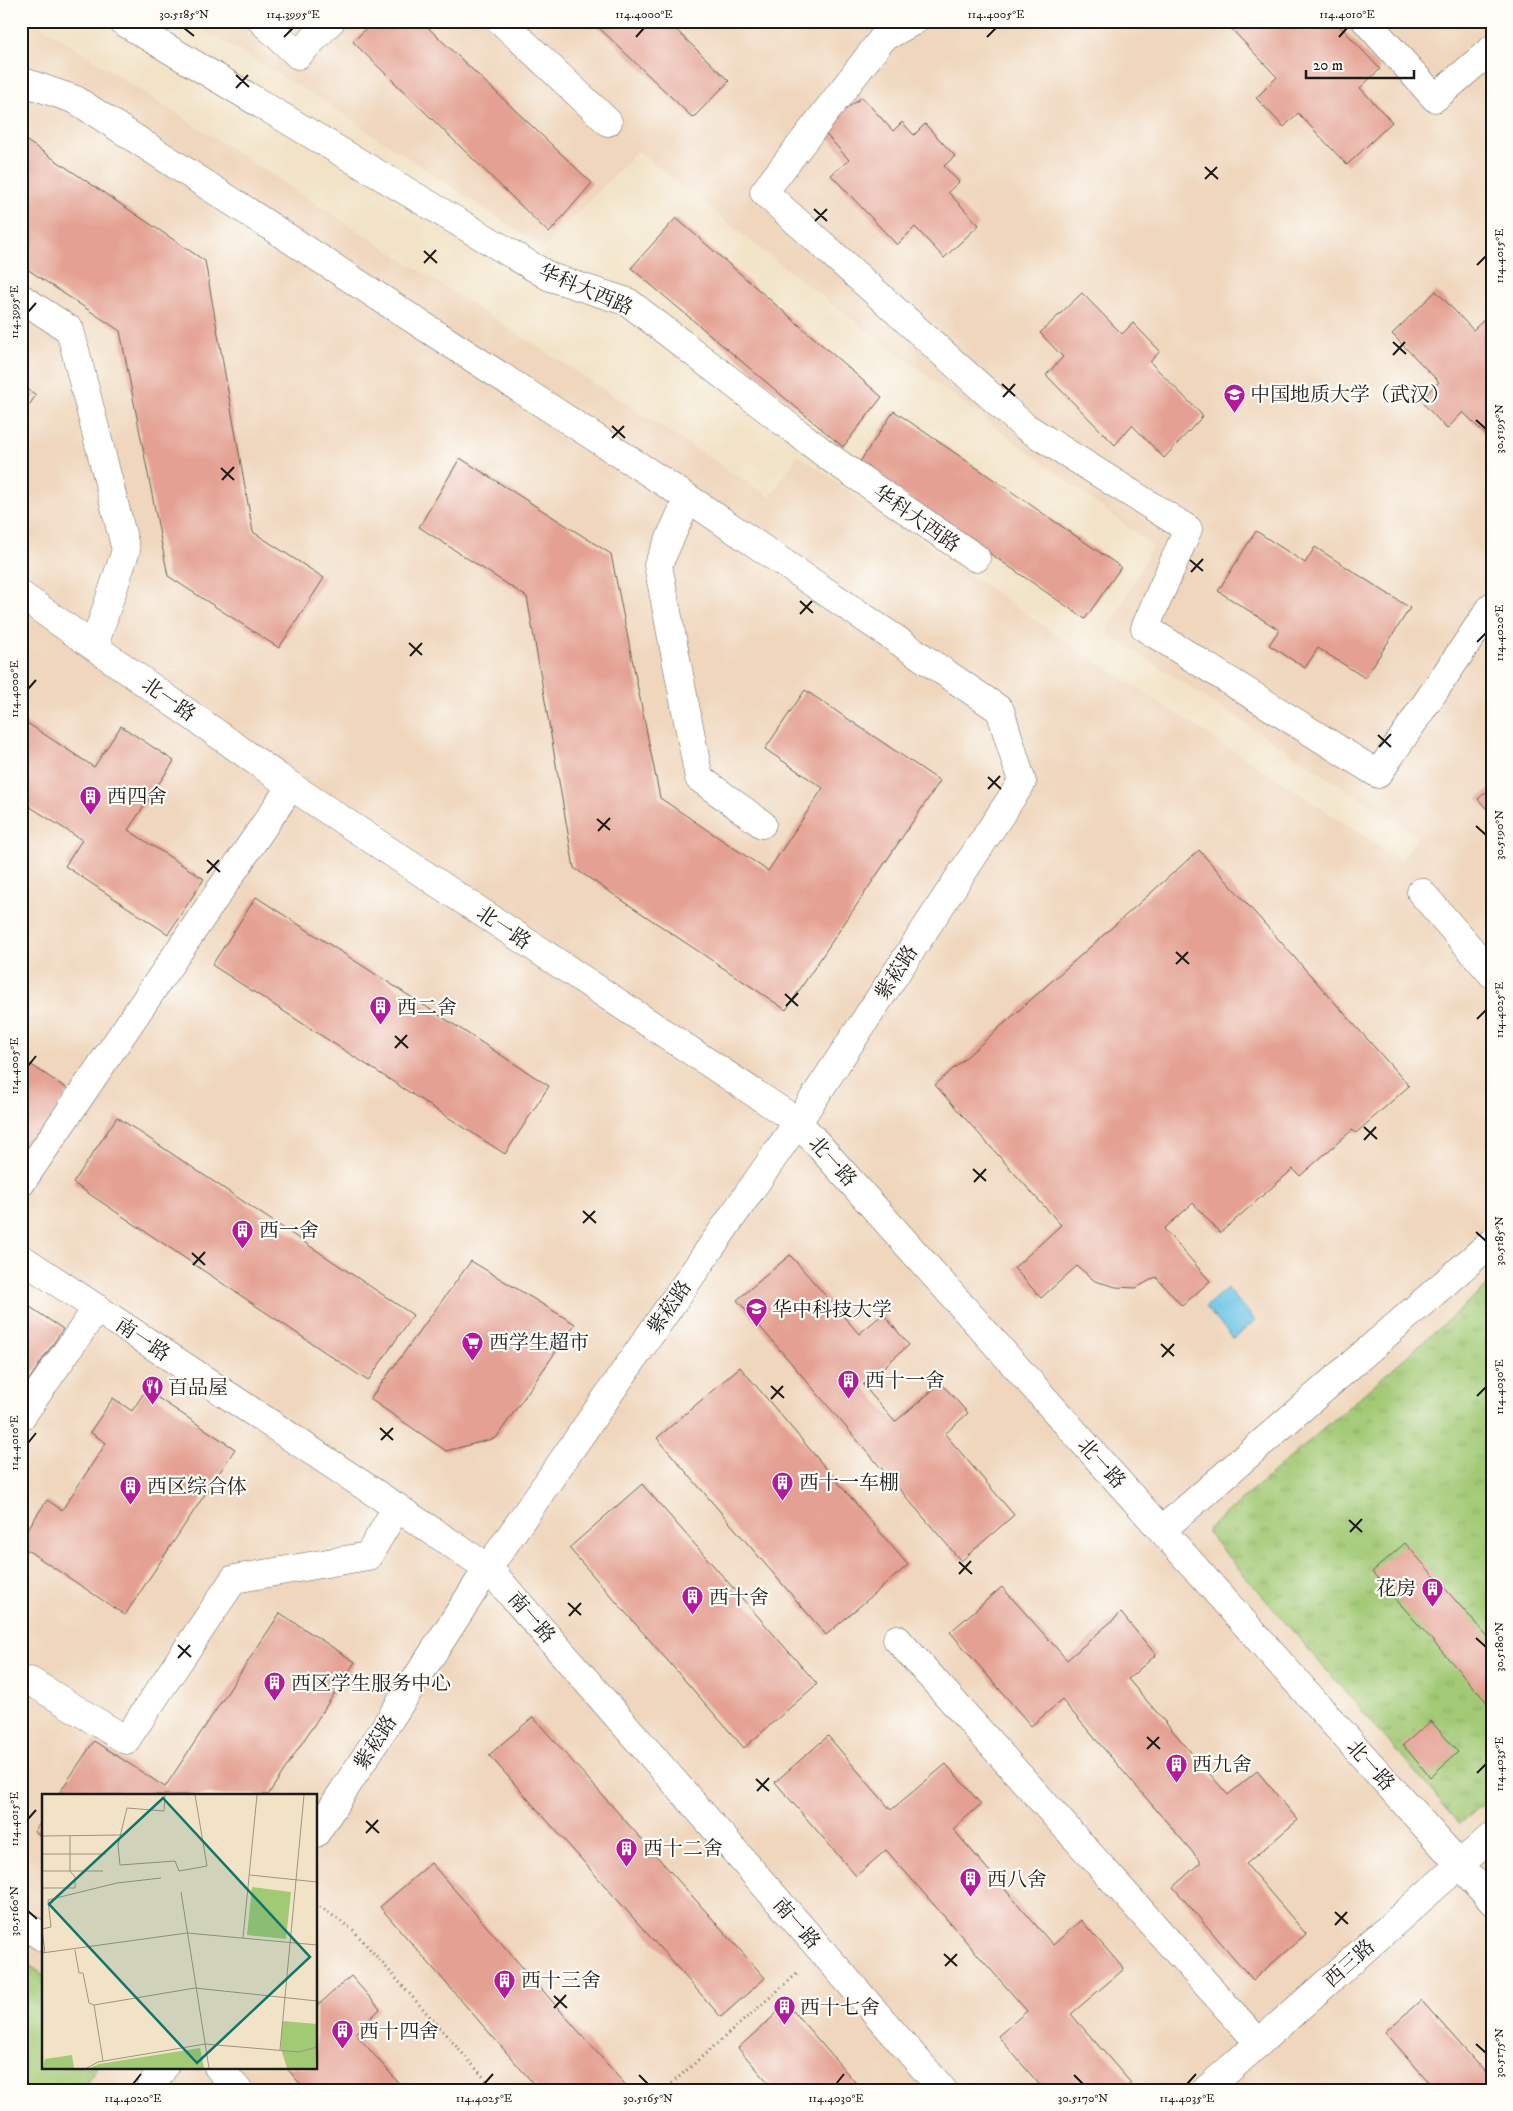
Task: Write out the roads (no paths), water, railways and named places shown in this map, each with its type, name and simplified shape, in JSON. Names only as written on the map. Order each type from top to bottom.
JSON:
[{"type":"street","name":"华科大西路","points":[[122,21],[550,277],[628,302],[829,457],[976,558]]},
{"type":"street","points":[[262,21],[298,55],[331,21]]},
{"type":"street","points":[[501,21],[608,122]]},
{"type":"street","points":[[914,21],[883,38],[764,192],[1024,426],[1188,529],[1145,628],[1378,774],[1492,606]]},
{"type":"street","points":[[1366,21],[1435,98],[1492,49]]},
{"type":"street","points":[[21,81],[76,100],[688,498],[658,565],[699,778],[762,824]]},
{"type":"street","points":[[21,298],[70,330],[126,550],[94,646]]},
{"type":"street","name":"紫菘路","points":[[318,1830],[488,1568],[798,1122],[1022,782],[1000,710],[688,498]]},
{"type":"street","name":"北一路","points":[[21,595],[291,786],[798,1122],[1492,1901]]},
{"type":"street","points":[[21,1182],[291,786]]},
{"type":"street","points":[[1421,892],[1492,974]]},
{"type":"street","points":[[1162,1530],[1492,1242]]},
{"type":"street","name":"南一路","points":[[21,1258],[488,1568],[943,2090]]},
{"type":"street","points":[[21,1418],[97,1308]]},
{"type":"street","points":[[24,1683],[126,1740],[234,1579],[368,1556],[397,1507]]},
{"type":"street","points":[[897,1639],[1258,2043]]},
{"type":"street","name":"西三路","points":[[1206,2090],[1492,1836]]},
{"type":"street","points":[[21,1923],[42,1937]]},
{"type":"street","points":[[148,2090],[163,2068]]},
{"type":"street","points":[[219,2068],[238,2090]]},
{"type":"water","points":[[1227,1288],[1255,1320],[1234,1339],[1205,1307]]},
{"type":"place","name":"中国地质大学（武汉）","points":[[1234,413]]},
{"type":"place","name":"西四舍","points":[[91,815]]},
{"type":"place","name":"西二舍","points":[[381,1026]]},
{"type":"place","name":"西一舍","points":[[243,1249]]},
{"type":"place","name":"华中科技大学","points":[[756,1328]]},
{"type":"place","name":"西学生超市","points":[[473,1361]]},
{"type":"place","name":"西十一舍","points":[[849,1399]]},
{"type":"place","name":"百品屋","points":[[152,1406]]},
{"type":"place","name":"西十一车棚","points":[[783,1501]]},
{"type":"place","name":"西区综合体","points":[[131,1505]]},
{"type":"place","name":"花房","points":[[1432,1607]]},
{"type":"place","name":"西十舍","points":[[693,1616]]},
{"type":"place","name":"西区学生服务中心","points":[[275,1702]]},
{"type":"place","name":"西九舍","points":[[1176,1783]]},
{"type":"place","name":"西十二舍","points":[[627,1867]]},
{"type":"place","name":"西八舍","points":[[971,1898]]},
{"type":"place","name":"西十三舍","points":[[505,1999]]},
{"type":"place","name":"西十七舍","points":[[784,2026]]},
{"type":"place","name":"西十四舍","points":[[343,2050]]}]
